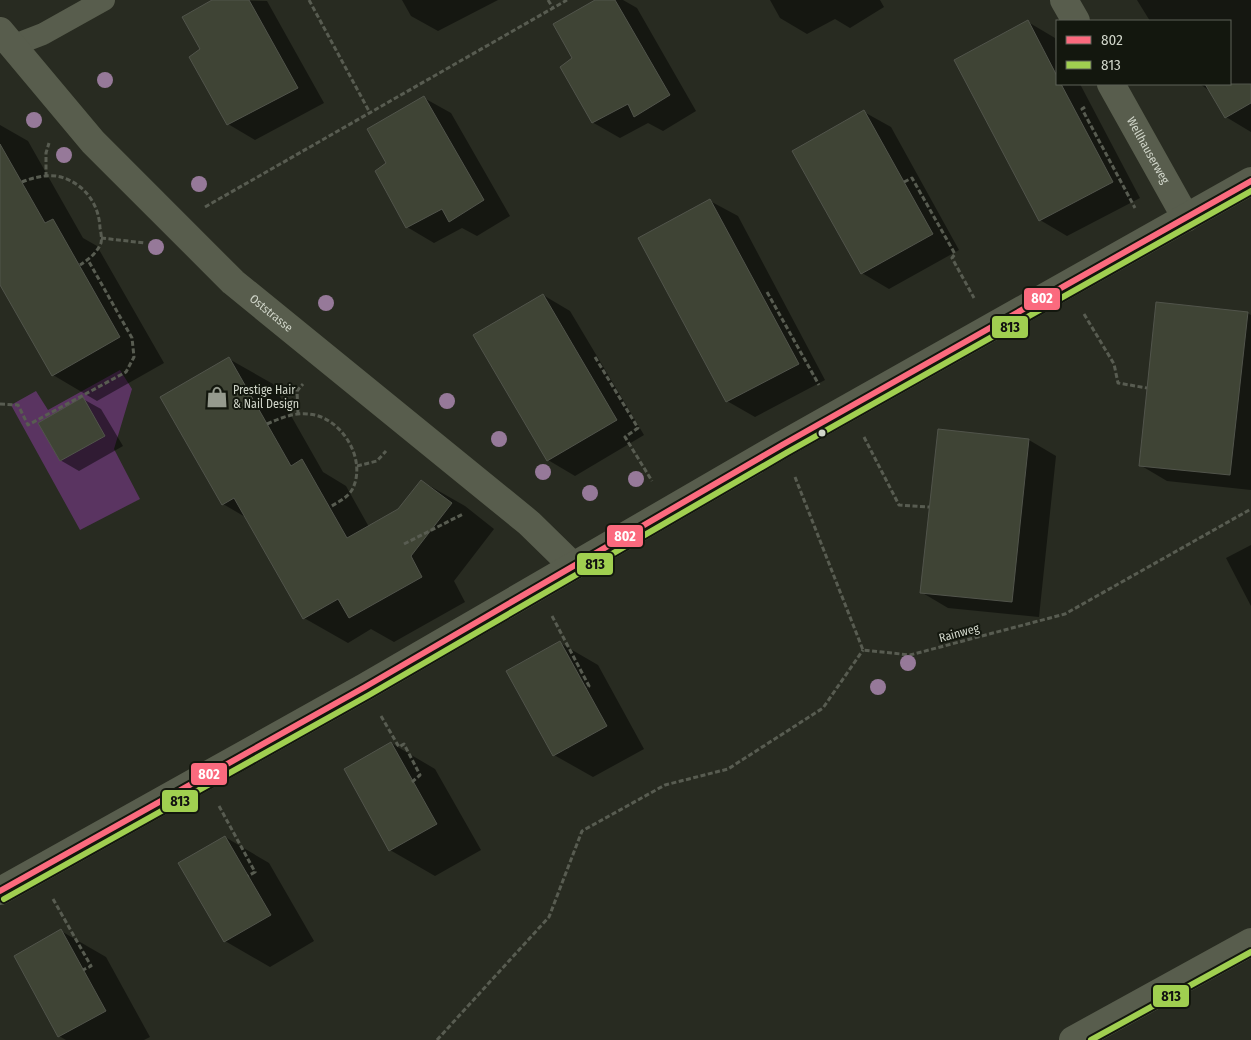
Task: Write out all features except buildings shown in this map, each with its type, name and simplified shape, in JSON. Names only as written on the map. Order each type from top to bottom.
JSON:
[{"type":"street","points":[[1064,0],[1075,20]]},
{"type":"street","name":"Oststrasse","points":[[6,38],[92,142],[233,282],[529,523],[573,566]]},
{"type":"street","name":"Wellhauserweg","points":[[1112,85],[1186,218]]},
{"type":"street","points":[[0,891],[365,687],[782,445],[1251,181]]},
{"type":"street","points":[[1073,1040],[1251,942]]},
{"type":"lane","points":[[6,38],[43,34],[104,0]]},
{"type":"path","points":[[309,0],[370,113]]},
{"type":"path","points":[[548,0],[552,8]]},
{"type":"path","points":[[200,210],[567,0]]},
{"type":"path","points":[[1090,105],[1082,109],[1138,213]]},
{"type":"path","points":[[46,177],[46,153],[50,140]]},
{"type":"path","points":[[22,182],[35,177],[62,177],[76,184],[89,195],[97,208],[102,242],[95,253],[80,265]]},
{"type":"path","points":[[904,182],[912,178],[955,254],[952,258],[978,305]]},
{"type":"path","points":[[101,238],[143,243],[150,242]]},
{"type":"path","points":[[0,404],[18,406],[28,425],[126,372],[134,357],[132,338],[88,260]]},
{"type":"path","points":[[1067,286],[1114,364],[1118,383],[1147,388]]},
{"type":"path","points":[[767,292],[824,393]]},
{"type":"path","points":[[596,357],[638,428],[624,437],[656,488]]},
{"type":"path","points":[[298,414],[297,391],[308,377]]},
{"type":"path","points":[[849,407],[898,505],[929,507]]},
{"type":"path","points":[[267,424],[286,415],[315,415],[329,421],[341,430],[356,459],[357,466],[353,489],[346,497],[330,507]]},
{"type":"path","points":[[357,466],[377,461],[392,445]]},
{"type":"path","points":[[437,1040],[549,917],[582,832],[665,785],[728,769],[823,708],[863,650],[782,445]]},
{"type":"path","name":"Rainweg","points":[[863,650],[910,655],[1066,614],[1251,509]]},
{"type":"path","points":[[404,544],[471,510]]},
{"type":"path","points":[[556,625],[589,686],[586,688]]},
{"type":"path","points":[[385,723],[399,747],[404,744],[420,775],[412,782]]},
{"type":"path","points":[[222,811],[255,872],[248,876]]},
{"type":"path","points":[[66,922],[91,966],[83,970]]},
{"type":"shaded area","points":[[120,370],[132,389],[114,449],[140,499],[80,530],[11,405],[36,391],[48,410]]},
{"type":"transit line","name":"802","points":[[0,891],[365,687],[782,445],[1251,181]]},
{"type":"transit line","name":"813","points":[[4,899],[369,695],[786,453],[1251,191]]},
{"type":"transit line","name":"813","points":[[1091,1040],[1251,952]]},
{"type":"place","name":"Prestige Hair & Nail Design","points":[[217,397]]}]
